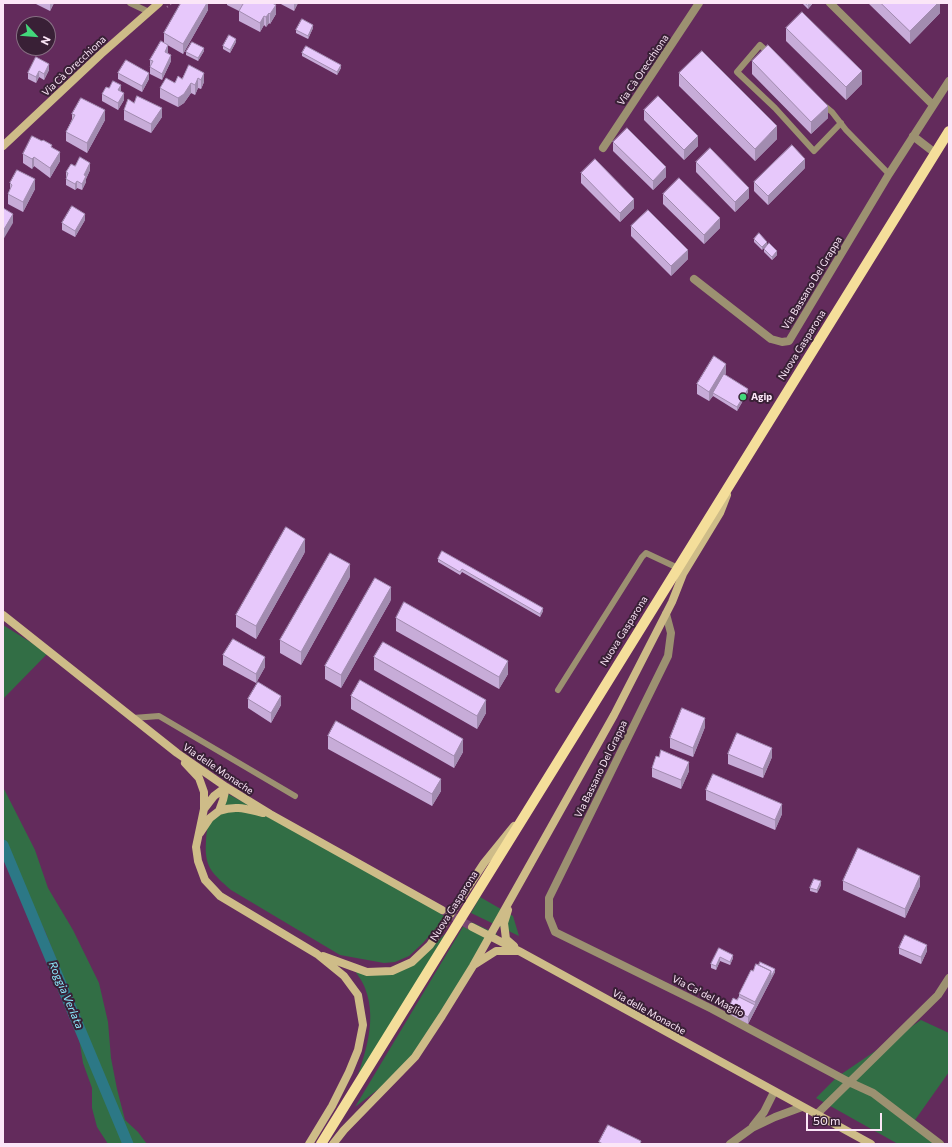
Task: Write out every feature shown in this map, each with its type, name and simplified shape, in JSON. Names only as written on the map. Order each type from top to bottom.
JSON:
[{"type":"main road","name":"Nuova Gasparona","points":[[321,1144],[949,131]]},
{"type":"street","name":"Via Cà Orecchiona","points":[[3,146],[159,3]]},
{"type":"street","name":"Via Cà Orecchiona","points":[[603,148],[699,3]]},
{"type":"street","points":[[830,3],[933,105]]},
{"type":"street","name":"Via Bassano Del Grappa","points":[[694,279],[771,339],[782,342],[790,341],[889,174],[949,81]]},
{"type":"street","points":[[913,136],[935,152]]},
{"type":"street","points":[[333,1144],[344,1130],[415,1057],[473,966],[614,715],[666,614],[683,574],[720,513],[738,471]]},
{"type":"street","name":"Via Bassano Del Grappa","points":[[555,932],[549,916],[549,898],[668,656],[671,633],[666,614]]},
{"type":"street","name":"Via delle Monache","points":[[3,615],[177,753],[226,787],[270,814],[442,910]]},
{"type":"street","points":[[177,753],[199,778],[204,792],[204,809],[196,847],[198,861],[205,880],[220,896],[317,954],[344,976],[358,995],[363,1025],[358,1050],[332,1106],[309,1144]]},
{"type":"street","points":[[204,809],[214,796],[226,787]]},
{"type":"street","points":[[219,811],[226,787]]},
{"type":"street","points":[[317,954],[367,972],[392,971],[412,962],[430,944],[484,863],[531,805]]},
{"type":"street","points":[[199,835],[210,818],[219,811],[228,808],[237,807],[270,814]]},
{"type":"street","points":[[510,900],[504,923],[506,939],[519,951]]},
{"type":"street","name":"Via delle Monache","points":[[472,927],[519,951],[871,1144]]},
{"type":"street","name":"Via Ca' del Maglio","points":[[555,932],[712,1009],[849,1082],[873,1093],[940,1144]]},
{"type":"street","points":[[473,966],[496,951],[519,951]]},
{"type":"street","points":[[816,1115],[938,994],[949,978]]},
{"type":"street","points":[[752,1128],[764,1112],[774,1092]]},
{"type":"street","points":[[730,1144],[752,1128],[775,1117],[802,1107]]},
{"type":"lane","points":[[130,3],[149,12]]},
{"type":"lane","points":[[776,59],[760,45],[737,72],[775,108],[814,151],[841,123]]},
{"type":"lane","points":[[818,100],[832,112],[889,174]]},
{"type":"lane","points":[[558,690],[642,557],[646,553],[678,568]]},
{"type":"lane","points":[[133,718],[159,716],[295,796]]},
{"type":"green space","points":[[3,625],[48,653],[3,699]]},
{"type":"green space","points":[[3,787],[35,850],[48,888],[73,930],[99,983],[108,1022],[111,1058],[125,1120],[138,1132],[147,1144],[108,1144],[97,1127],[92,1108],[92,1088],[83,1063],[75,1013],[45,931],[37,916],[27,904],[21,883],[6,850],[3,834]]},
{"type":"green space","points":[[228,794],[450,912],[423,943],[409,956],[395,962],[384,963],[340,955],[231,890],[214,874],[206,857],[207,828],[213,813]]},
{"type":"green space","points":[[480,897],[513,916],[519,936],[471,913]]},
{"type":"green space","points":[[467,920],[497,934],[480,952],[401,1072],[355,1107]]},
{"type":"green space","points":[[446,933],[351,1096],[364,1056],[370,1029],[369,1002],[365,988],[352,966],[383,972],[414,964]]},
{"type":"green space","points":[[921,1020],[949,1033],[949,1072],[915,1120],[945,1144],[898,1144],[816,1098],[837,1077]]},
{"type":"building","points":[[181,3],[207,3],[183,44],[164,33]]},
{"type":"building","points":[[242,3],[272,3],[276,5],[270,14],[269,13],[266,17],[264,16],[260,23],[239,11],[243,4]]},
{"type":"building","points":[[881,3],[938,3],[910,31]]},
{"type":"building","points":[[802,12],[862,71],[846,87],[786,28]]},
{"type":"building","points":[[302,19],[313,25],[308,36],[296,30]]},
{"type":"building","points":[[229,35],[236,39],[230,50],[223,46]]},
{"type":"building","points":[[161,41],[168,45],[165,52],[171,55],[162,74],[150,67],[153,61],[150,60]]},
{"type":"building","points":[[192,42],[204,48],[198,58],[186,52]]},
{"type":"building","points":[[768,45],[828,106],[811,122],[752,61]]},
{"type":"building","points":[[306,46],[341,65],[337,72],[302,53]]},
{"type":"building","points":[[702,51],[777,126],[755,149],[679,73]]},
{"type":"building","points":[[36,57],[49,64],[44,74],[39,71],[36,77],[28,73]]},
{"type":"building","points":[[126,60],[149,73],[142,86],[118,73]]},
{"type":"building","points":[[189,65],[204,73],[201,80],[198,78],[195,85],[191,83],[184,94],[178,98],[160,88],[166,78],[175,83],[178,76],[182,79]]},
{"type":"building","points":[[113,81],[121,85],[118,90],[124,93],[118,103],[102,94],[106,87],[109,88]]},
{"type":"building","points":[[137,96],[162,108],[151,124],[124,110],[128,99],[134,103]]},
{"type":"building","points":[[658,96],[698,136],[684,150],[644,110]]},
{"type":"building","points":[[81,98],[105,110],[87,143],[66,132],[75,115],[72,114]]},
{"type":"building","points":[[627,128],[666,167],[653,181],[613,142]]},
{"type":"building","points":[[32,136],[52,145],[51,147],[60,152],[50,168],[34,157],[32,159],[23,154]]},
{"type":"building","points":[[792,145],[805,159],[768,196],[754,182]]},
{"type":"building","points":[[710,148],[749,188],[735,202],[696,162]]},
{"type":"building","points":[[80,157],[90,163],[84,175],[86,176],[82,184],[77,181],[75,184],[66,179],[68,173],[66,172],[71,164],[75,166]]},
{"type":"building","points":[[595,159],[634,199],[620,213],[581,173]]},
{"type":"building","points":[[17,170],[35,179],[23,202],[8,194],[12,185],[10,183]]},
{"type":"building","points":[[679,178],[720,218],[704,235],[663,194]]},
{"type":"building","points":[[72,206],[85,214],[75,231],[62,223]]},
{"type":"building","points":[[3,208],[13,214],[3,231]]},
{"type":"building","points":[[648,210],[688,250],[671,266],[631,226]]},
{"type":"building","points":[[759,233],[767,242],[762,247],[754,239]]},
{"type":"building","points":[[769,243],[777,251],[772,257],[764,249]]},
{"type":"building","points":[[714,356],[726,364],[709,392],[697,384]]},
{"type":"building","points":[[724,374],[748,389],[737,407],[713,393]]},
{"type":"building","points":[[286,527],[305,539],[256,626],[236,615]]},
{"type":"building","points":[[442,551],[543,608],[540,614],[462,569],[460,572],[438,559]]},
{"type":"building","points":[[330,553],[350,564],[301,652],[280,640]]},
{"type":"building","points":[[375,578],[391,587],[341,675],[325,666]]},
{"type":"building","points":[[404,602],[508,661],[499,677],[396,618]]},
{"type":"building","points":[[233,639],[265,657],[256,674],[223,655]]},
{"type":"building","points":[[383,642],[486,700],[477,716],[374,657]]},
{"type":"building","points":[[360,680],[463,739],[454,756],[351,696]]},
{"type":"building","points":[[258,682],[281,696],[271,713],[248,699]]},
{"type":"building","points":[[682,708],[705,718],[693,748],[670,738]]},
{"type":"building","points":[[336,721],[441,779],[432,794],[328,736]]},
{"type":"building","points":[[737,733],[772,748],[763,769],[728,754]]},
{"type":"building","points":[[661,750],[689,762],[681,780],[652,768],[656,756],[659,757]]},
{"type":"building","points":[[713,774],[782,804],[775,820],[706,790]]},
{"type":"building","points":[[858,848],[920,876],[905,909],[843,881]]},
{"type":"building","points":[[814,879],[821,881],[817,890],[810,888]]},
{"type":"building","points":[[905,935],[927,945],[921,957],[899,948]]},
{"type":"building","points":[[719,948],[733,955],[730,962],[720,957],[716,966],[711,964]]},
{"type":"building","points":[[760,962],[775,969],[771,977],[771,971],[759,965]]},
{"type":"building","points":[[756,964],[771,971],[755,1002],[739,994],[751,970],[753,971]]},
{"type":"building","points":[[739,997],[755,1005],[748,1017],[729,1007],[733,998],[737,1000]]},
{"type":"building","points":[[608,1125],[641,1141],[640,1144],[603,1144],[599,1142]]},
{"type":"waterway","name":"Roggia Verlata","points":[[3,845],[128,1144]]},
{"type":"tunnel","points":[[442,910],[472,927]]},
{"type":"place","name":"Agip","points":[[743,397]]}]
